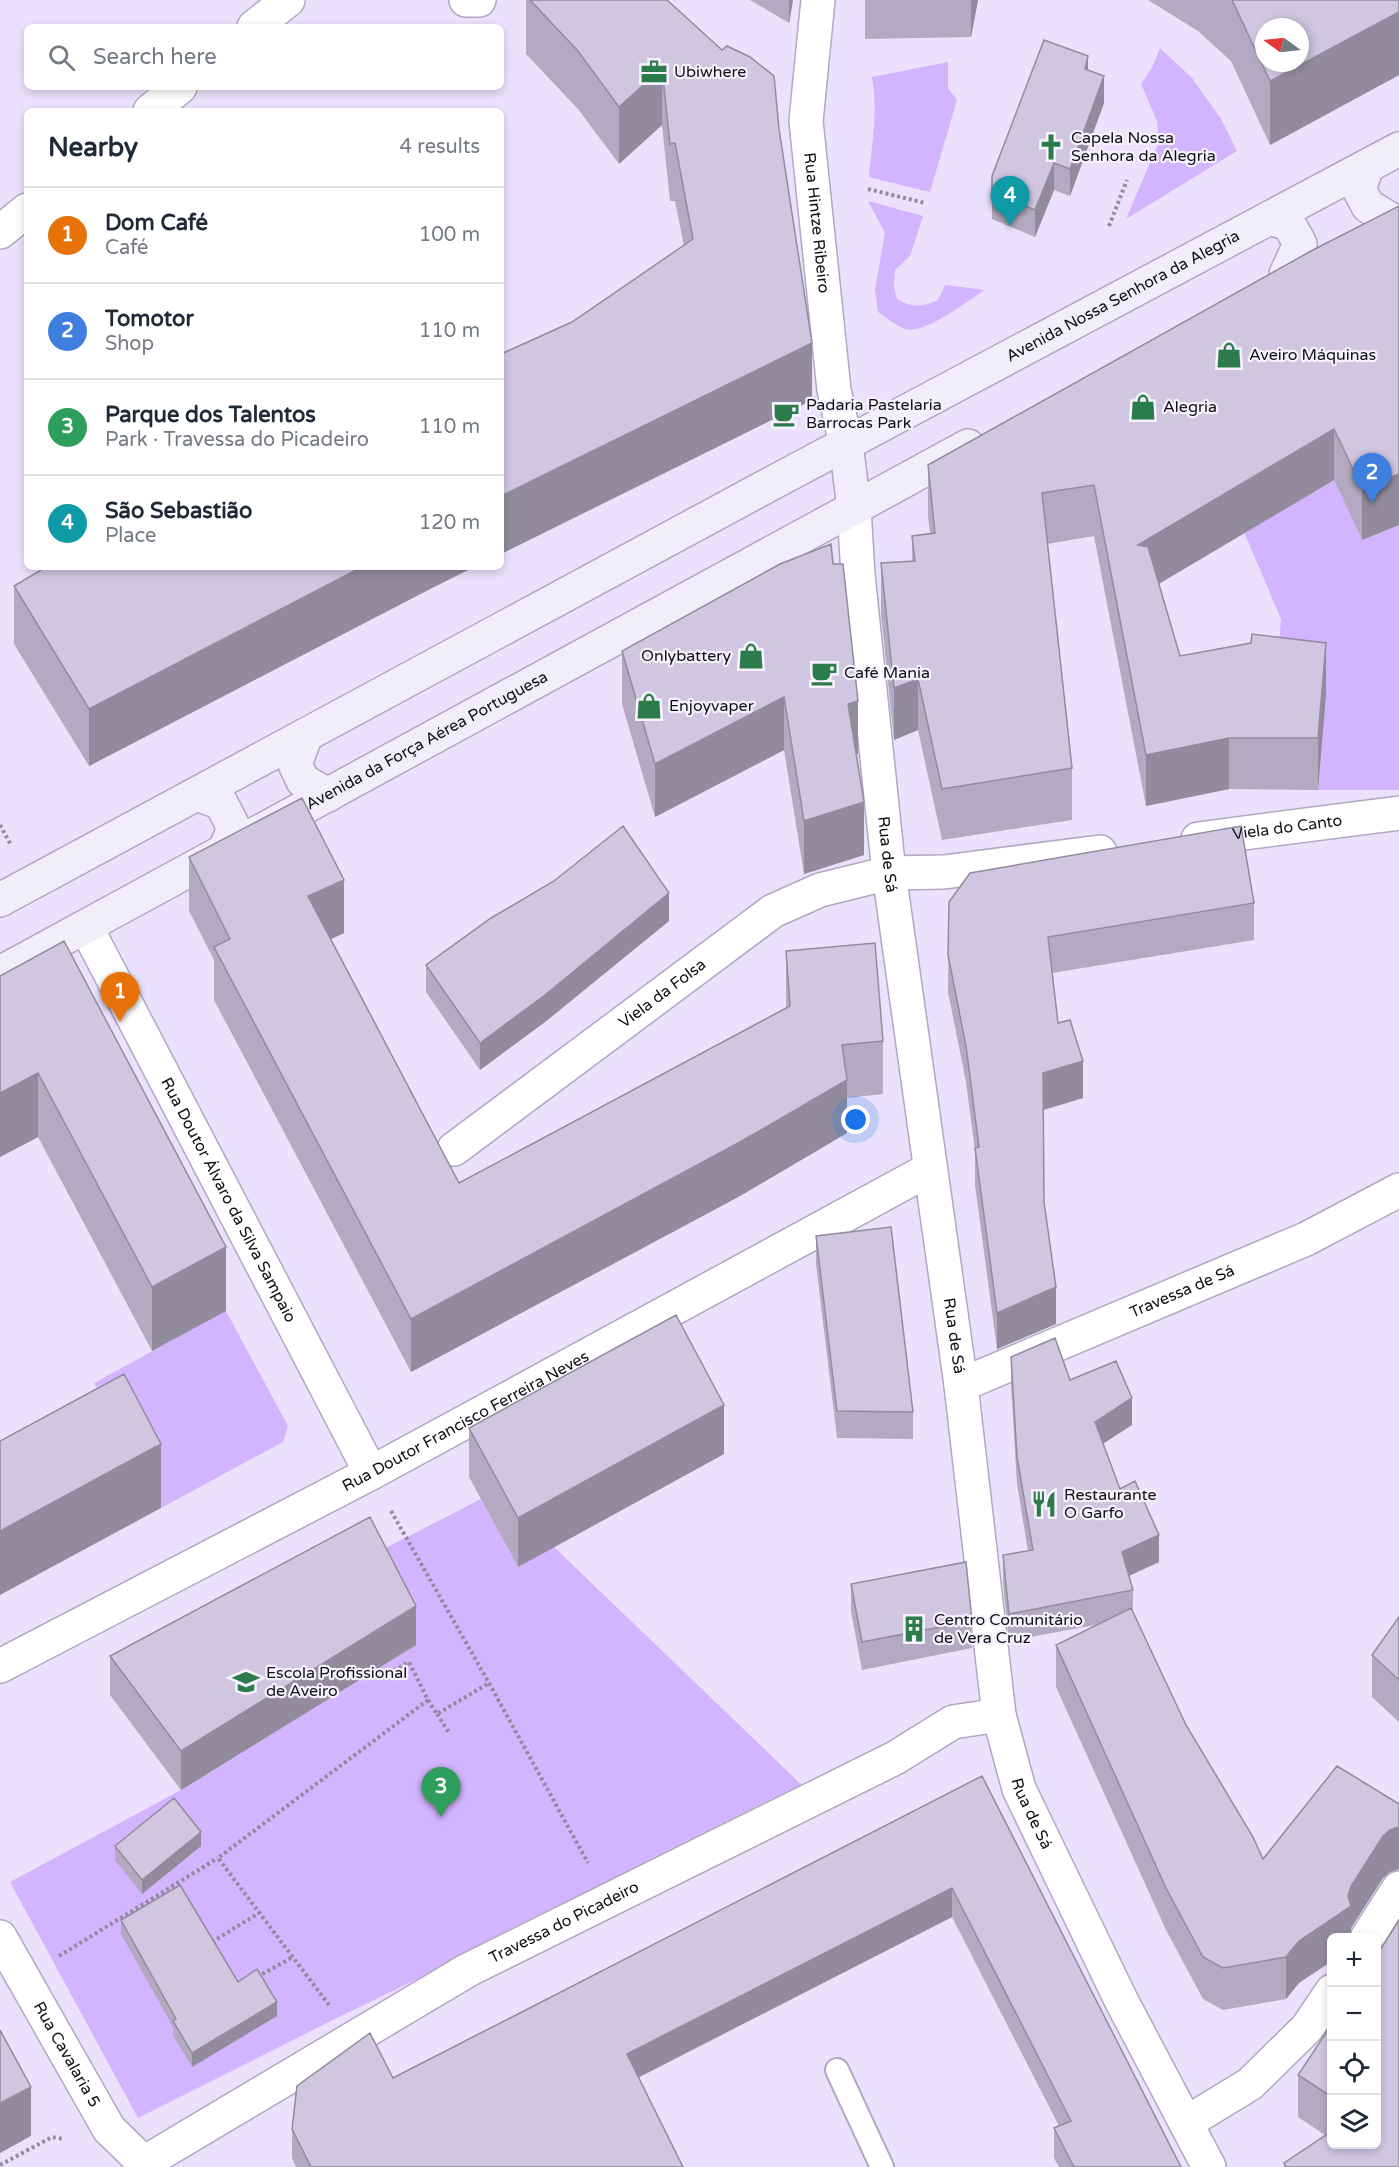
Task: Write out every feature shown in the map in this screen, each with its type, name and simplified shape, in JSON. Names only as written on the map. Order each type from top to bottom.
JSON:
[{"type":"street","points":[[258,24],[288,0]]},
{"type":"street","points":[[466,0],[479,0]]},
{"type":"street","name":"Rua Hintze Ribeiro","points":[[818,0],[806,121],[834,390],[846,444]]},
{"type":"street","points":[[154,108],[176,90]]},
{"type":"street","points":[[775,106],[806,121]]},
{"type":"street","name":"Avenida Nossa Senhora da Alegria","points":[[846,444],[1399,149]]},
{"type":"street","points":[[1366,166],[1359,189],[1368,206],[1394,215]]},
{"type":"street","points":[[0,232],[24,212]]},
{"type":"street","points":[[1358,235],[1394,215]]},
{"type":"street","points":[[1270,218],[1289,224],[1300,244],[1286,274]]},
{"type":"street","points":[[1255,291],[1327,252]]},
{"type":"street","points":[[0,900],[846,444],[854,508],[995,432]]},
{"type":"street","name":"Avenida da Força Aérea Portuguesa","points":[[0,973],[854,508]]},
{"type":"street","name":"Rua de Sá","points":[[854,508],[858,575],[888,873],[961,1385],[999,1715],[1019,1789],[1121,2000],[1209,2167]]},
{"type":"street","points":[[306,735],[295,764],[303,781],[328,795]]},
{"type":"street","points":[[197,794],[221,803],[234,828],[224,852]]},
{"type":"street","name":"Viela do Canto","points":[[1166,843],[1399,813]]},
{"type":"street","points":[[888,873],[944,872],[1131,848]]},
{"type":"street","name":"Viela da Folsa","points":[[454,1149],[773,910],[820,890],[888,873]]},
{"type":"street","name":"Rua Doutor Álvaro da Silva Sampaio","points":[[86,927],[371,1473]]},
{"type":"street","name":"Rua Doutor Francisco Ferreira Neves","points":[[0,1666],[371,1473],[930,1169]]},
{"type":"street","name":"Travessa de Sá","points":[[961,1385],[1306,1239],[1399,1190]]},
{"type":"street","name":"Travessa do Picadeiro","points":[[144,2163],[468,1970],[895,1758],[953,1722],[999,1715]]},
{"type":"street","points":[[1369,1933],[1399,1888]]},
{"type":"street","name":"Rua Cavalaria 5","points":[[0,1937],[109,2129],[144,2163]]},
{"type":"street","points":[[1186,2123],[1250,2084],[1307,2028],[1327,1998]]},
{"type":"lane","points":[[837,2070],[882,2167]]},
{"type":"path","points":[[1109,226],[1126,180]]},
{"type":"path","points":[[868,189],[925,204]]},
{"type":"path","points":[[371,1473],[405,1538],[489,1683],[608,1900]]},
{"type":"path","points":[[378,1668],[384,1676],[409,1662],[428,1700],[449,1733]]},
{"type":"path","points":[[437,1714],[489,1683]]},
{"type":"path","points":[[22,1978],[218,1858],[428,1700]]},
{"type":"path","points":[[218,1858],[355,2039]]},
{"type":"path","points":[[175,1885],[182,1893]]},
{"type":"path","points":[[216,1948],[211,1941],[259,1913]]},
{"type":"path","points":[[248,1983],[293,1958]]},
{"type":"path","points":[[0,2165],[52,2137],[75,2140]]},
{"type":"shaded area","points":[[1160,48],[1192,78],[1221,119],[1237,151],[1126,219],[1159,142],[1157,121],[1141,84],[1152,68]]},
{"type":"shaded area","points":[[948,62],[948,88],[957,100],[930,192],[869,177],[874,116],[872,77]]},
{"type":"shaded area","points":[[868,201],[923,216],[910,256],[895,270],[894,287],[897,299],[918,306],[938,300],[945,285],[985,290],[924,327],[902,328],[878,312],[875,289],[885,233]]},
{"type":"shaded area","points":[[1334,480],[1362,540],[1399,525],[1399,790],[1318,790],[1326,695],[1276,688],[1281,619],[1244,532]]},
{"type":"shaded area","points":[[226,1311],[288,1426],[283,1442],[161,1508],[94,1383]]},
{"type":"shaded area","points":[[481,1499],[518,1567],[554,1547],[807,1790],[339,2017],[138,2118],[10,1882],[181,1790],[416,1645],[370,1556]]},
{"type":"building","points":[[530,0],[667,0],[722,50],[727,46],[750,57],[774,76],[779,129],[812,343],[504,495],[504,353],[572,322],[693,239],[675,143],[670,144],[662,68],[619,107],[578,51]]},
{"type":"building","points":[[1232,0],[1399,0],[1399,12],[1309,60],[1309,18],[1255,18],[1255,49]]},
{"type":"building","name":"Capela Nossa Senhora da Alegria","points":[[1044,40],[1088,56],[1085,69],[1104,76],[1070,169],[1054,163],[1035,210],[992,192],[992,176]]},
{"type":"building","points":[[1266,72],[1287,72],[1270,81]]},
{"type":"building","points":[[1399,206],[1399,474],[1362,488],[1334,429],[1138,545],[1148,547],[1180,656],[1251,643],[1252,634],[1326,643],[1318,738],[1229,738],[1146,755],[1094,485],[1042,493],[1072,768],[942,789],[918,679],[894,688],[881,563],[915,561],[912,536],[935,533],[928,465],[1311,251]]},
{"type":"building","points":[[831,544],[833,564],[843,564],[858,701],[848,704],[864,802],[804,821],[784,697],[655,764],[622,651],[780,564]]},
{"type":"building","points":[[41,570],[356,570],[89,709],[14,586]]},
{"type":"building","points":[[302,798],[344,880],[308,896],[459,1183],[790,1006],[786,951],[875,943],[883,1041],[842,1045],[847,1080],[740,1142],[411,1319],[214,947],[230,939],[189,857]]},
{"type":"building","points":[[623,826],[669,893],[545,995],[480,1043],[426,965],[491,918],[554,881]]},
{"type":"building","points":[[1241,826],[1254,903],[1048,937],[1058,1023],[1070,1020],[1083,1061],[1043,1073],[1044,1202],[1056,1287],[997,1313],[975,1148],[979,1147],[966,1046],[948,955],[949,902],[970,873]]},
{"type":"building","points":[[64,941],[226,1247],[152,1287],[38,1073],[0,1093],[0,976]]},
{"type":"building","points":[[891,1227],[913,1412],[837,1411],[816,1236]]},
{"type":"building","points":[[676,1315],[724,1405],[518,1518],[469,1428]]},
{"type":"building","points":[[1055,1338],[1070,1380],[1116,1361],[1132,1398],[1095,1422],[1120,1489],[1135,1481],[1159,1535],[1122,1552],[1133,1590],[1009,1614],[1003,1555],[1033,1550],[1017,1457],[1011,1357]]},
{"type":"building","points":[[124,1374],[161,1444],[0,1531],[0,1441]]},
{"type":"building","name":"Escola Profissional de Aveiro","points":[[370,1517],[416,1606],[181,1751],[110,1656]]},
{"type":"building","points":[[966,1562],[972,1621],[862,1642],[851,1584]]},
{"type":"building","points":[[1131,1608],[1186,1725],[1253,1837],[1263,1859],[1337,1766],[1399,1804],[1399,1827],[1383,1836],[1351,1886],[1348,1896],[1351,1906],[1299,1941],[1286,1957],[1223,1968],[1203,1957],[1166,1888],[1056,1645]]},
{"type":"building","points":[[1399,1617],[1399,1680],[1372,1655]]},
{"type":"building","points":[[982,1776],[1181,2167],[1074,2167],[1054,2128],[1071,2121],[952,1888],[627,2054],[683,2167],[311,2167],[292,2129],[297,2086],[370,2033],[393,2078]]},
{"type":"building","points":[[174,1798],[201,1832],[142,1880],[115,1846]]},
{"type":"building","points":[[180,1885],[238,1982],[257,1969],[277,2002],[192,2053],[173,2021],[176,2019],[121,1920]]},
{"type":"building","points":[[1399,1920],[1399,2167],[1286,2167],[1284,2163],[1327,2134],[1327,2149],[1381,2149],[1381,1949]]},
{"type":"building","points":[[0,2030],[31,2087],[0,2103]]},
{"type":"building","points":[[1327,2032],[1327,2094],[1298,2075]]},
{"type":"place","name":"Ubiwhere","points":[[654,72]]},
{"type":"place","name":"Capela Nossa Senhora da Alegria","points":[[1051,147]]},
{"type":"place","name":"São Sebastião","points":[[1010,226]]},
{"type":"place","name":"Aveiro Máquinas","points":[[1229,355]]},
{"type":"place","name":"Alegria","points":[[1143,407]]},
{"type":"place","name":"Padaria Pastelaria Barrocas Park","points":[[786,414]]},
{"type":"place","name":"Tomotor","points":[[1372,503]]},
{"type":"place","name":"Onlybattery","points":[[751,656]]},
{"type":"place","name":"Café Mania","points":[[824,673]]},
{"type":"place","name":"Enjoyvaper","points":[[649,706]]},
{"type":"place","name":"Dom Café","points":[[120,1022]]},
{"type":"place","name":"Restaurante O Garfo","points":[[1044,1504]]},
{"type":"place","name":"Centro Comunitário de Vera Cruz","points":[[914,1629]]},
{"type":"place","name":"Escola Profissional de Aveiro","points":[[246,1682]]},
{"type":"place","name":"Parque dos Talentos","points":[[441,1817]]}]
